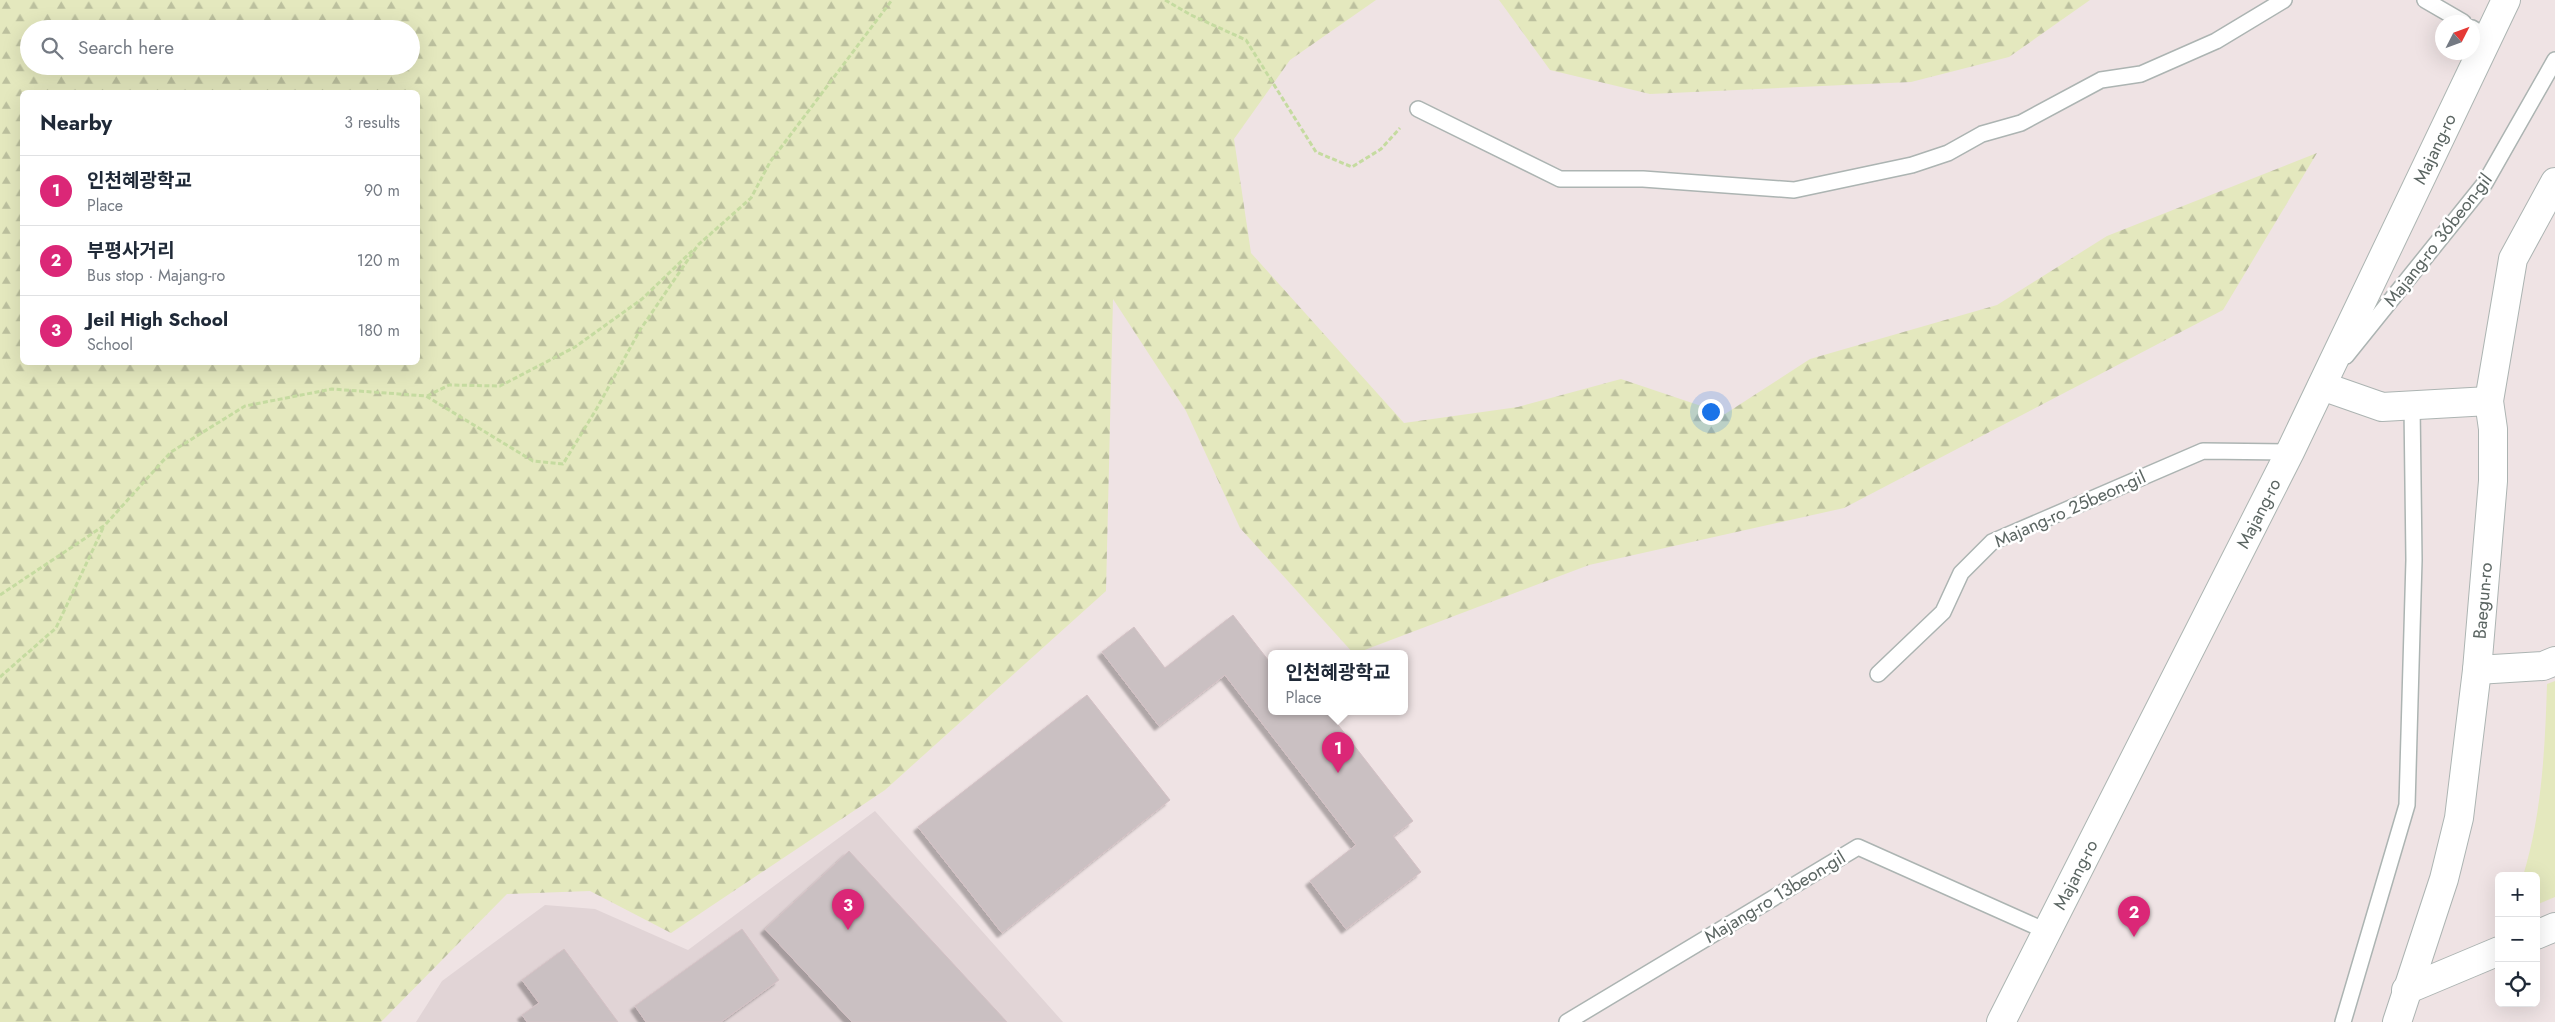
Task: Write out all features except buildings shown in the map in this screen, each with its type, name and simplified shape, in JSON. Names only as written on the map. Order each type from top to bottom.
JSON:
[{"type":"street","name":"Majang-ro","points":[[2480,33],[2506,0]]},
{"type":"street","name":"Majang-ro","points":[[2001,1022],[2290,452],[2322,386],[2468,60]]},
{"type":"street","name":"Baegun-ro","points":[[2397,1022],[2444,878],[2460,818],[2477,670],[2494,481],[2494,429],[2489,401],[2513,259],[2555,182]]},
{"type":"street","points":[[2322,386],[2382,407],[2489,401]]},
{"type":"street","points":[[2477,670],[2543,666],[2555,661]]},
{"type":"street","points":[[2540,933],[2555,927]]},
{"type":"street","points":[[2406,990],[2495,953]]},
{"type":"lane","points":[[1418,110],[1560,179],[1643,179],[1794,190],[1912,165],[1948,153],[1982,134],[2022,122],[2101,80],[2141,74],[2216,41],[2284,0]]},
{"type":"lane","points":[[2425,0],[2451,15]]},
{"type":"lane","name":"Majang-ro 36beon-gil","points":[[2322,386],[2486,183],[2555,60]]},
{"type":"lane","points":[[2343,1022],[2407,805],[2414,560],[2412,405]]},
{"type":"lane","name":"Majang-ro 25beon-gil","points":[[1878,674],[1943,612],[1961,572],[1992,542],[2203,451],[2290,452]]},
{"type":"lane","name":"Majang-ro 13beon-gil","points":[[1567,1022],[1858,846],[2046,930]]},
{"type":"path","points":[[426,396],[449,385],[500,386],[575,348],[642,299],[751,198],[770,162],[892,0]]},
{"type":"path","points":[[1165,0],[1191,15],[1246,40],[1316,152],[1352,167],[1381,149],[1418,110]]},
{"type":"path","points":[[0,595],[105,525],[171,452],[245,406],[332,388],[426,396],[532,460],[563,464],[597,408],[640,330],[698,246]]},
{"type":"path","points":[[0,677],[56,628],[105,525]]},
{"type":"shaded area","points":[[875,811],[1063,1022],[416,1022],[442,981],[545,905],[595,909],[688,950]]},
{"type":"green space","points":[[0,0],[1376,0],[1290,60],[1234,139],[1251,253],[1404,423],[1518,407],[1621,379],[1725,414],[1810,359],[1997,305],[2107,236],[2317,153],[2223,310],[1844,508],[1589,565],[1365,650],[1350,650],[1240,528],[1186,411],[1113,299],[1106,591],[885,790],[671,933],[590,891],[507,894],[381,1022],[0,1022]]},
{"type":"green space","points":[[1499,0],[2090,0],[2009,57],[1911,82],[1650,94],[1550,70]]},
{"type":"green space","points":[[2555,681],[2555,897],[2540,903],[2540,872],[2524,872],[2534,829],[2544,757],[2547,684]]},
{"type":"place","name":"인천혜광학교","points":[[1338,773]]},
{"type":"place","name":"Jeil High School","points":[[848,930]]},
{"type":"place","name":"부평사거리","points":[[2134,937]]}]
